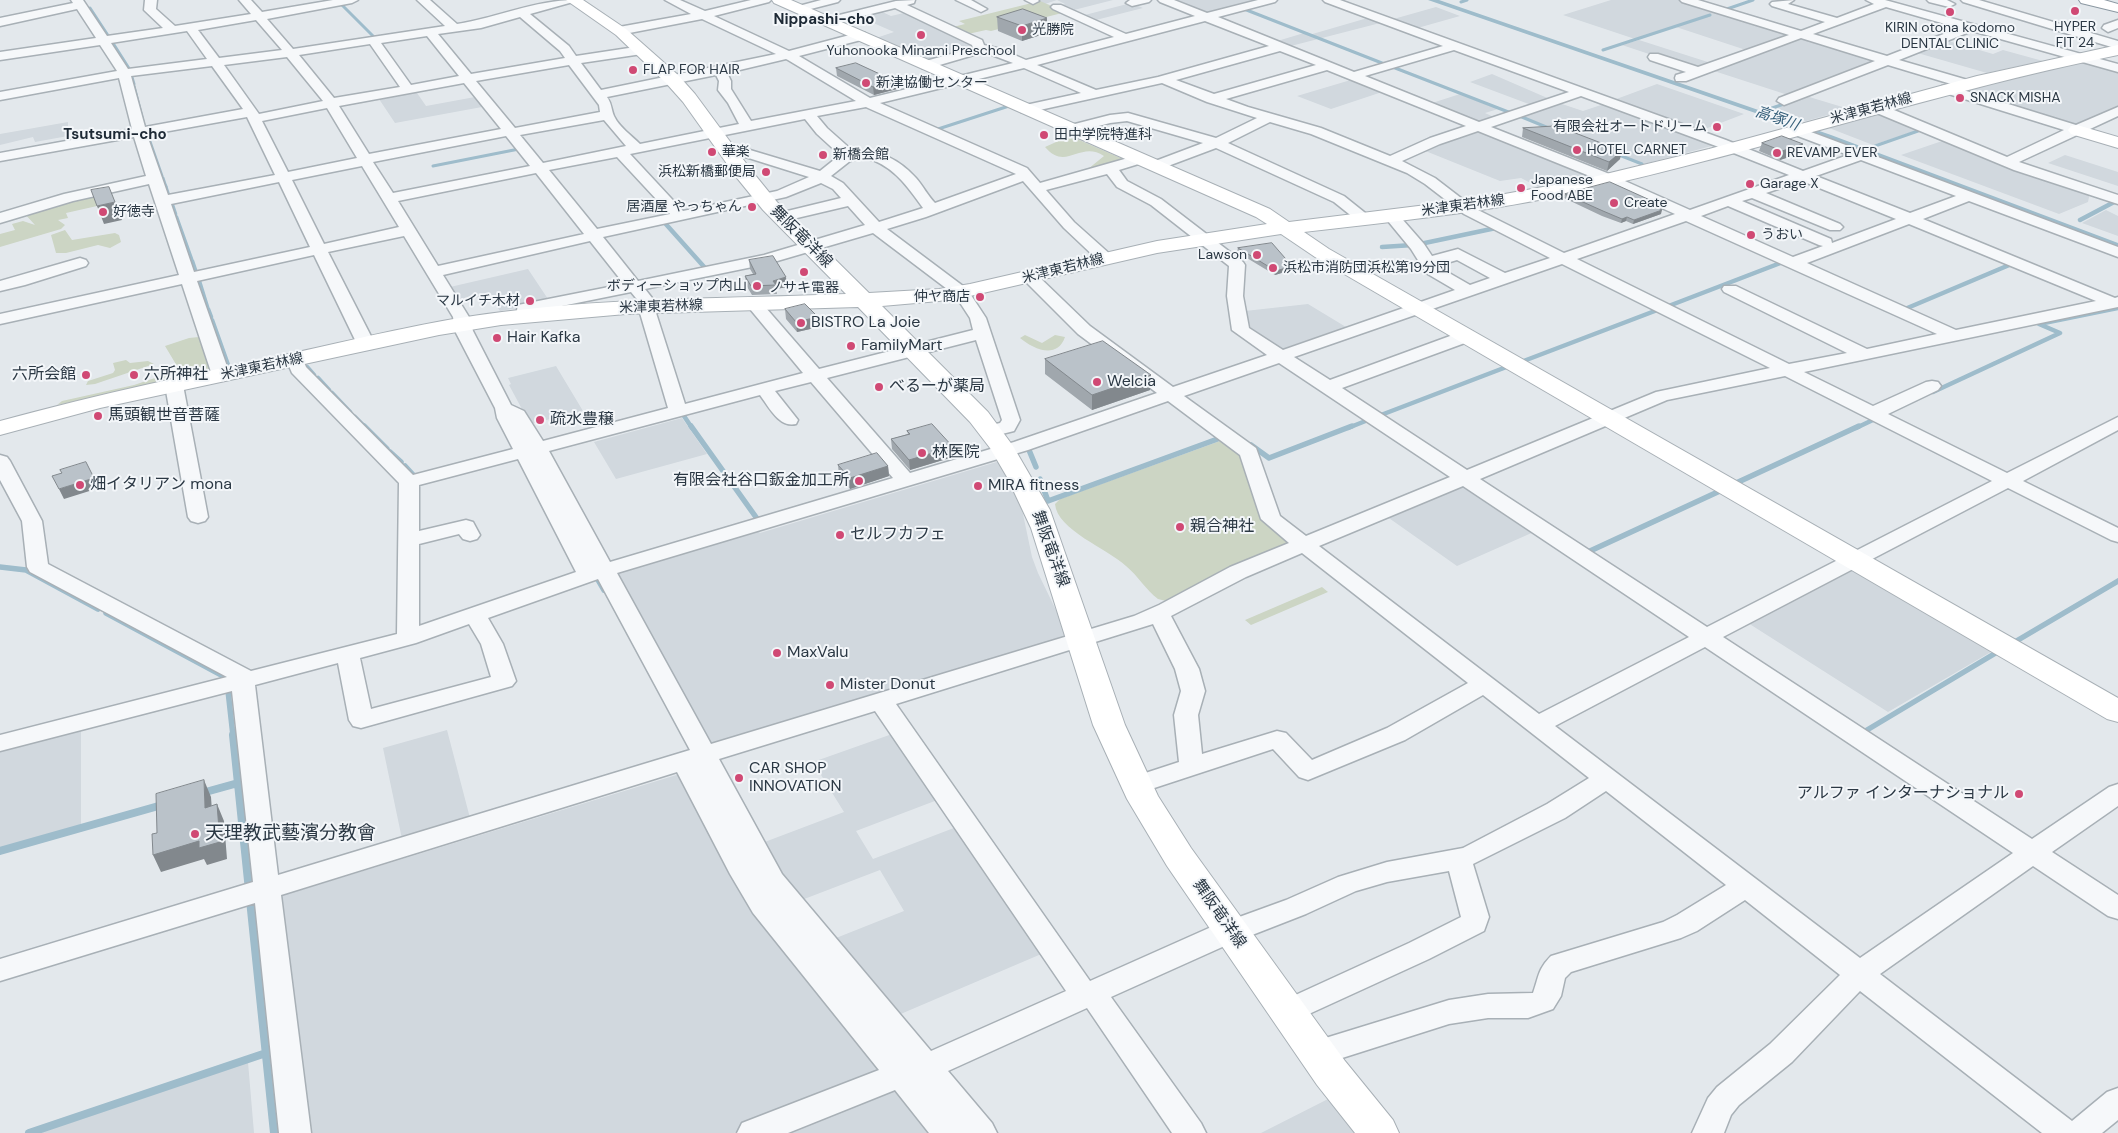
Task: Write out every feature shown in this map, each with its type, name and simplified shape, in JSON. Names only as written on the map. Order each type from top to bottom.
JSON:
[{"type":"main road","name":"舞阪竜洋線","points":[[574,0],[619,31],[672,79],[689,98],[763,198],[967,404],[997,441],[1029,493],[1044,528],[1109,725],[1136,785],[1166,837],[1232,932],[1317,1053],[1379,1133]]},
{"type":"main road","points":[[779,0],[1255,210],[1317,250],[2118,712]]},
{"type":"main road","points":[[2086,0],[2118,8]]},
{"type":"main road","name":"米津東若林線","points":[[0,428],[81,406],[462,324],[524,315],[920,296],[961,292],[1106,258],[1204,238],[1464,206],[1542,194],[1609,179],[1966,84],[2118,50]]},
{"type":"main road","points":[[2077,130],[2118,143]]},
{"type":"street","points":[[151,0],[150,10],[173,30]]},
{"type":"street","points":[[245,0],[330,103],[461,317],[464,331],[504,408],[506,418],[531,450],[694,758],[743,874],[762,906],[913,1071],[981,1133]]},
{"type":"street","points":[[0,56],[173,30],[352,0]]},
{"type":"street","points":[[424,1],[440,0]]},
{"type":"street","points":[[0,96],[124,73],[290,53],[481,24],[569,0]]},
{"type":"street","points":[[671,0],[789,56],[869,102],[1022,171],[1069,225],[1106,258]]},
{"type":"street","points":[[619,31],[704,15],[765,0]]},
{"type":"street","points":[[799,9],[834,0]]},
{"type":"street","points":[[827,21],[915,0]]},
{"type":"street","points":[[962,0],[981,9]]},
{"type":"street","points":[[1132,3],[1145,0]]},
{"type":"street","points":[[1164,0],[1609,179],[1954,336]]},
{"type":"street","points":[[389,198],[869,102],[962,80],[1271,0]]},
{"type":"street","points":[[1329,0],[1731,147],[2116,303]]},
{"type":"street","points":[[1344,6],[1365,0]]},
{"type":"street","points":[[1686,0],[1966,84]]},
{"type":"street","points":[[1788,0],[1776,4],[1836,21]]},
{"type":"street","points":[[1800,0],[1853,15]]},
{"type":"street","points":[[1872,0],[2118,68]]},
{"type":"street","points":[[1680,78],[1853,15],[1906,0]]},
{"type":"street","points":[[1933,0],[1949,4]]},
{"type":"street","points":[[1967,0],[2118,45]]},
{"type":"street","points":[[424,1],[454,28]]},
{"type":"street","points":[[0,22],[31,11],[79,3],[124,73],[139,132],[221,375]]},
{"type":"street","points":[[896,4],[978,43],[978,47],[997,52],[1094,94]]},
{"type":"street","points":[[1057,7],[1125,38]]},
{"type":"street","points":[[475,11],[481,24]]},
{"type":"street","points":[[523,14],[564,48],[581,74],[606,105],[607,115],[618,131],[636,148]]},
{"type":"street","points":[[1138,23],[1155,30]]},
{"type":"street","points":[[190,27],[253,116],[366,344]]},
{"type":"street","points":[[1784,101],[1972,28]]},
{"type":"street","points":[[430,32],[648,303],[678,411]]},
{"type":"street","points":[[598,95],[789,56],[861,36]]},
{"type":"street","points":[[373,40],[408,89]]},
{"type":"street","points":[[1354,76],[1454,46]]},
{"type":"street","points":[[1026,109],[1163,80],[1281,47]]},
{"type":"street","points":[[926,65],[983,49]]},
{"type":"street","points":[[0,157],[139,132],[253,116],[467,78],[642,50]]},
{"type":"street","points":[[1654,57],[1697,71]]},
{"type":"street","points":[[1212,99],[1328,66]]},
{"type":"street","points":[[720,70],[726,81],[724,90],[734,100],[737,111],[748,127]]},
{"type":"street","points":[[1163,80],[1212,99],[1316,131],[1424,177],[1464,206],[1564,258],[2118,536]]},
{"type":"street","points":[[1947,89],[2077,130]]},
{"type":"street","points":[[1390,161],[1435,141],[1581,92]]},
{"type":"street","points":[[1877,108],[2007,162],[2116,199]]},
{"type":"street","points":[[2007,162],[2118,111]]},
{"type":"street","points":[[1072,129],[1119,114],[1217,143],[1339,199],[1364,218]]},
{"type":"street","points":[[162,201],[510,132],[607,115]]},
{"type":"street","points":[[809,115],[826,135],[850,156]]},
{"type":"street","points":[[1036,188],[1111,169],[1148,162],[1217,143],[1270,117]]},
{"type":"street","points":[[1804,127],[1862,154],[2118,252]]},
{"type":"street","points":[[1804,127],[2118,238]]},
{"type":"street","points":[[620,151],[680,216]]},
{"type":"street","points":[[728,152],[740,151],[822,177],[838,186],[876,228],[961,292],[975,312],[1011,420],[997,441]]},
{"type":"street","points":[[434,272],[788,192],[822,177],[833,166],[850,156],[870,154],[891,163],[911,181],[929,206],[935,209]]},
{"type":"street","points":[[0,743],[408,638],[596,573],[906,481],[997,441],[1171,394],[1862,154]]},
{"type":"street","points":[[1111,169],[1122,184],[1156,202],[1204,238],[1238,267],[1235,296],[1241,330],[2118,909]]},
{"type":"street","points":[[524,315],[524,309],[750,264],[811,247],[935,209],[1025,175]]},
{"type":"street","points":[[0,218],[69,197],[154,178]]},
{"type":"street","points":[[1752,192],[1836,227]]},
{"type":"street","points":[[1793,263],[1964,198]]},
{"type":"street","points":[[780,216],[852,200]]},
{"type":"street","points":[[1728,201],[1824,242]]},
{"type":"street","points":[[1391,215],[1418,246],[1432,270],[1468,291]]},
{"type":"street","points":[[0,318],[408,230]]},
{"type":"street","points":[[1427,261],[1438,261],[1458,254],[1504,279]]},
{"type":"street","points":[[0,286],[80,263]]},
{"type":"street","points":[[1030,277],[1084,330],[1249,452],[1271,519],[2066,1133]]},
{"type":"street","points":[[1730,289],[1864,354]]},
{"type":"street","points":[[759,303],[758,309],[906,481]]},
{"type":"street","points":[[0,970],[1081,640],[1160,614],[1223,578],[1662,396],[2116,303]]},
{"type":"street","points":[[408,482],[969,335],[982,334]]},
{"type":"street","points":[[1328,387],[1467,336]]},
{"type":"street","points":[[295,359],[298,369],[408,482],[408,638]]},
{"type":"street","points":[[174,386],[198,517]]},
{"type":"street","points":[[1874,413],[1932,386]]},
{"type":"street","points":[[764,388],[789,420]]},
{"type":"street","points":[[1536,725],[2118,423]]},
{"type":"street","points":[[0,461],[32,522],[38,567],[242,675],[255,892],[295,1133]]},
{"type":"street","points":[[409,540],[466,526],[470,535]]},
{"type":"street","points":[[1160,614],[1187,668],[1193,691],[1186,720],[1191,763],[1194,766]]},
{"type":"street","points":[[348,654],[361,720],[504,681],[492,644],[475,615]]},
{"type":"street","points":[[1136,785],[1277,739],[1308,771],[1396,734],[1484,684]]},
{"type":"street","points":[[881,701],[1190,1133]]},
{"type":"street","points":[[753,1133],[913,1071],[1232,932],[1360,879],[1387,872],[1456,860],[1488,847],[1542,819],[1606,778]]},
{"type":"street","points":[[1708,1133],[1719,1107],[1728,1096],[1781,1053],[1859,974],[2118,793]]},
{"type":"street","points":[[1288,1012],[1419,951],[1474,923],[1475,917],[1461,866],[1456,860]]},
{"type":"street","points":[[1317,1053],[1462,1009],[1536,1004],[1547,996],[1552,973],[1561,964],[1671,930],[1687,923],[1746,886]]},
{"type":"street","points":[[913,1071],[948,1133]]},
{"type":"street","points":[[2080,1133],[2118,1101]]},
{"type":"shaded area","points":[[1035,0],[1057,0],[1045,4]]},
{"type":"shaded area","points":[[1057,0],[1113,0],[1070,11],[1058,6],[1065,4]]},
{"type":"shaded area","points":[[1169,0],[1258,0],[1204,14]]},
{"type":"shaded area","points":[[1611,0],[1680,0],[1793,34],[1749,51],[1673,26],[1635,39],[1563,15]]},
{"type":"shaded area","points":[[1131,3],[1143,8],[1092,21],[1081,16]]},
{"type":"shaded area","points":[[1436,7],[1460,16],[1414,29],[1390,20]]},
{"type":"shaded area","name":"Yuhonooka Minami Preschool","points":[[878,10],[891,16],[908,12],[974,44],[975,48],[928,61],[876,38],[894,32],[855,15]]},
{"type":"shaded area","points":[[1371,17],[1384,22],[1287,47],[1274,42],[1304,33],[1309,35]]},
{"type":"shaded area","points":[[1800,37],[1880,61],[1791,96],[1711,70]]},
{"type":"shaded area","points":[[1639,40],[1714,64],[1697,70],[1622,45]]},
{"type":"shaded area","points":[[1945,40],[1993,54],[2003,50],[2043,61],[1987,73],[1914,52]]},
{"type":"shaded area","points":[[2083,60],[2118,70],[2118,108],[2078,127],[1959,92]]},
{"type":"shaded area","points":[[1492,74],[1552,100],[1534,106],[1470,82]]},
{"type":"shaded area","points":[[1354,79],[1385,91],[1331,109],[1297,96]]},
{"type":"shaded area","points":[[1657,84],[1744,114],[1697,132],[1611,101]]},
{"type":"shaded area","points":[[415,90],[426,106],[475,97],[482,107],[395,123],[377,96]]},
{"type":"shaded area","points":[[1460,94],[1498,109],[1485,113],[1498,119],[1480,124],[1429,104]]},
{"type":"shaded area","points":[[1806,96],[1849,109],[1806,121],[1772,109]]},
{"type":"shaded area","points":[[1556,102],[1583,111],[1607,103],[1719,144],[1644,164],[1517,115]]},
{"type":"shaded area","points":[[1875,113],[1918,130],[1873,145],[1824,126]]},
{"type":"shaded area","points":[[68,122],[68,136],[35,142],[33,137],[0,145],[0,134]]},
{"type":"shaded area","points":[[1476,129],[1596,178],[1542,189],[1521,178],[1500,181],[1423,150]]},
{"type":"shaded area","points":[[1948,139],[2090,192],[2088,202],[2059,214],[1901,155]]},
{"type":"shaded area","points":[[2065,155],[2118,172],[2118,186],[2048,163]]},
{"type":"shaded area","points":[[2106,210],[2118,216],[2118,236],[2082,223]]},
{"type":"shaded area","points":[[528,269],[550,302],[500,311],[489,295],[459,302],[450,287]]},
{"type":"shaded area","points":[[1308,304],[1346,327],[1282,349],[1251,329],[1245,311]]},
{"type":"shaded area","points":[[556,366],[583,411],[530,424],[509,385],[511,384],[508,378]]},
{"type":"shaded area","points":[[682,418],[707,454],[616,479],[594,442]]},
{"type":"shaded area","points":[[1000,461],[1019,495],[1032,557],[1067,633],[1062,639],[709,747],[613,571],[756,528],[760,533]]},
{"type":"shaded area","points":[[1464,483],[1536,531],[1457,566],[1386,516]]},
{"type":"shaded area","points":[[1853,569],[1996,649],[1888,712],[1748,623]]},
{"type":"shaded area","points":[[81,726],[81,827],[0,849],[0,748]]},
{"type":"shaded area","points":[[447,730],[470,818],[402,839],[383,748]]},
{"type":"shaded area","points":[[895,733],[940,799],[856,831],[873,859],[959,826],[1046,952],[896,1016],[831,940],[904,911],[880,870],[799,901],[762,843],[844,812],[813,762]]},
{"type":"shaded area","points":[[683,773],[883,1075],[734,1133],[304,1133],[275,898]]},
{"type":"shaded area","points":[[248,1062],[254,1133],[38,1133]]},
{"type":"shaded area","points":[[897,1084],[937,1133],[772,1133]]},
{"type":"shaded area","points":[[1332,1097],[1360,1133],[1261,1133]]},
{"type":"green space","points":[[1040,1],[1066,12],[991,31],[986,30],[968,34],[953,27],[965,24],[959,21]]},
{"type":"green space","points":[[1065,138],[1077,139],[1125,160],[1088,169],[1104,156],[1088,151],[1060,157],[1045,147]]},
{"type":"green space","points":[[102,191],[106,204],[66,213],[68,218],[58,220],[65,225],[61,229],[0,247],[0,234],[15,230],[12,224],[23,221],[35,225],[24,213]]},
{"type":"green space","points":[[65,230],[72,240],[115,233],[119,235],[121,242],[110,248],[98,245],[66,253],[56,253],[51,235]]},
{"type":"green space","points":[[1025,335],[1042,343],[1055,335],[1065,337],[1056,348],[1044,350],[1031,346],[1020,338]]},
{"type":"green space","points":[[199,337],[211,367],[206,373],[57,405],[62,401],[134,385],[173,372],[177,369],[177,366],[165,346],[189,338]]},
{"type":"green space","points":[[126,360],[130,363],[148,361],[154,364],[95,384],[86,385],[88,381],[113,373],[115,370],[113,363]]},
{"type":"green space","points":[[1220,441],[1227,442],[1239,449],[1289,539],[1283,546],[1217,574],[1173,598],[1166,601],[1158,599],[1126,566],[1074,531],[1058,513],[1055,504],[1060,499]]},
{"type":"green space","points":[[1322,587],[1328,592],[1251,625],[1245,620]]},
{"type":"water","name":"高塚川","points":[[1428,0],[1439,0],[1831,135],[2118,243],[2118,249],[1793,126]]},
{"type":"building","points":[[1023,9],[1047,18],[1022,26],[997,17]]},
{"type":"building","points":[[856,63],[897,82],[873,87],[836,68]]},
{"type":"building","points":[[1557,126],[1622,151],[1609,162],[1523,128]]},
{"type":"building","points":[[1782,136],[1803,144],[1782,151],[1762,143]]},
{"type":"building","name":"Create","points":[[1610,182],[1661,205],[1656,207],[1662,210],[1634,220],[1627,217],[1622,219],[1565,194]]},
{"type":"building","points":[[109,187],[115,202],[97,206],[91,190]]},
{"type":"building","points":[[1272,243],[1292,266],[1276,271],[1238,248]]},
{"type":"building","points":[[773,256],[786,277],[773,281],[776,285],[751,286],[745,276],[756,274],[749,260]]},
{"type":"building","points":[[805,304],[818,317],[796,322],[785,309]]},
{"type":"building","points":[[1103,341],[1151,375],[1092,395],[1045,359]]},
{"type":"building","points":[[932,424],[953,447],[909,460],[891,439],[910,434],[907,431]]},
{"type":"building","points":[[877,453],[888,466],[850,478],[838,465]]},
{"type":"building","points":[[86,462],[94,478],[59,489],[52,476],[62,473],[60,470]]},
{"type":"building","points":[[204,780],[205,808],[217,804],[220,842],[199,848],[199,841],[153,855],[152,834],[157,833],[156,794]]},
{"type":"waterway","points":[[1461,2],[1467,0]]},
{"type":"waterway","points":[[1727,9],[1753,0]]},
{"type":"waterway","points":[[340,3],[373,36]]},
{"type":"waterway","points":[[90,8],[109,37]]},
{"type":"waterway","points":[[1244,9],[1387,65]]},
{"type":"waterway","points":[[1603,50],[1710,15]]},
{"type":"waterway","points":[[111,40],[130,70]]},
{"type":"waterway","points":[[1390,66],[1511,113]]},
{"type":"waterway","points":[[131,74],[134,84]]},
{"type":"waterway","points":[[134,86],[145,129]]},
{"type":"waterway","name":"高塚川","points":[[1772,108],[1790,102]]},
{"type":"waterway","points":[[935,130],[1009,106],[1015,109]]},
{"type":"waterway","points":[[1517,115],[1551,129]]},
{"type":"waterway","points":[[1875,146],[1918,131]]},
{"type":"waterway","points":[[147,133],[162,176]]},
{"type":"waterway","points":[[433,166],[519,149]]},
{"type":"waterway","points":[[1614,153],[1642,164]]},
{"type":"waterway","points":[[163,178],[166,187]]},
{"type":"waterway","points":[[165,186],[169,198]]},
{"type":"waterway","points":[[2080,220],[2118,200]]},
{"type":"waterway","points":[[171,202],[175,214]]},
{"type":"waterway","points":[[176,217],[191,259]]},
{"type":"waterway","points":[[664,222],[706,269]]},
{"type":"waterway","points":[[1420,244],[1496,228]]},
{"type":"waterway","points":[[1382,247],[1413,245]]},
{"type":"waterway","points":[[192,261],[196,273]]},
{"type":"waterway","points":[[1666,307],[1783,262]]},
{"type":"waterway","points":[[1905,309],[2014,263],[2012,262]]},
{"type":"waterway","points":[[198,278],[207,307]]},
{"type":"waterway","points":[[1933,392],[2060,333],[2039,324],[2118,308]]},
{"type":"waterway","points":[[208,309],[211,317]]},
{"type":"waterway","points":[[1521,362],[1660,309]]},
{"type":"waterway","points":[[212,320],[228,365]]},
{"type":"waterway","points":[[1381,415],[1509,366]]},
{"type":"waterway","points":[[307,367],[314,375]]},
{"type":"waterway","points":[[318,378],[329,390]]},
{"type":"waterway","points":[[332,393],[350,412]]},
{"type":"waterway","points":[[682,413],[692,428]]},
{"type":"waterway","points":[[355,417],[387,449]]},
{"type":"waterway","points":[[1856,428],[1877,418]]},
{"type":"waterway","points":[[1348,428],[1368,420]]},
{"type":"waterway","points":[[691,426],[758,520]]},
{"type":"waterway","points":[[1251,445],[1269,458],[1352,426]]},
{"type":"waterway","points":[[1734,484],[1859,426]]},
{"type":"waterway","points":[[1040,479],[1048,501],[1223,437]]},
{"type":"waterway","points":[[1029,450],[1036,467]]},
{"type":"waterway","points":[[390,452],[401,462]]},
{"type":"waterway","points":[[405,466],[416,478]]},
{"type":"waterway","points":[[1590,551],[1722,490]]},
{"type":"waterway","points":[[0,567],[26,570],[98,609]]},
{"type":"waterway","points":[[597,578],[604,590]]},
{"type":"waterway","points":[[2013,643],[2118,581]]},
{"type":"waterway","points":[[106,613],[225,677]]},
{"type":"waterway","points":[[1862,733],[1999,651]]},
{"type":"waterway","points":[[228,691],[233,736]]},
{"type":"waterway","points":[[233,735],[238,783]]},
{"type":"waterway","points":[[202,793],[238,783]]},
{"type":"waterway","points":[[238,783],[266,1053]]},
{"type":"waterway","points":[[0,851],[162,805]]},
{"type":"waterway","points":[[29,1133],[266,1053]]},
{"type":"waterway","points":[[266,1053],[274,1133]]},
{"type":"place","name":"HYPER FIT 24","points":[[2075,11]]},
{"type":"place","name":"KIRIN otona kodomo DENTAL CLINIC","points":[[1950,12]]},
{"type":"place","name":"光勝院","points":[[1022,30]]},
{"type":"place","name":"Yuhonooka Minami Preschool","points":[[921,35]]},
{"type":"place","name":"FLAP FOR HAIR","points":[[633,70]]},
{"type":"place","name":"新津協働センター","points":[[866,83]]},
{"type":"place","name":"SNACK MISHA","points":[[1960,98]]},
{"type":"place","name":"有限会社オートドリーム","points":[[1717,127]]},
{"type":"place","name":"田中学院特進科","points":[[1044,135]]},
{"type":"place","name":"HOTEL CARNET","points":[[1577,150]]},
{"type":"place","name":"華楽","points":[[712,152]]},
{"type":"place","name":"REVAMP EVER","points":[[1777,153]]},
{"type":"place","name":"新橋会館","points":[[823,155]]},
{"type":"place","name":"浜松新橋郵便局","points":[[766,172]]},
{"type":"place","name":"Garage X","points":[[1750,184]]},
{"type":"place","name":"Japanese Food ABE","points":[[1521,188]]},
{"type":"place","name":"Create","points":[[1614,203]]},
{"type":"place","name":"居酒屋 やっちゃん","points":[[752,207]]},
{"type":"place","name":"好徳寺","points":[[103,212]]},
{"type":"place","name":"うおい","points":[[1751,235]]},
{"type":"place","name":"Lawson","points":[[1257,255]]},
{"type":"place","name":"浜松市消防団浜松第19分団","points":[[1273,268]]},
{"type":"place","name":"ノサキ電器","points":[[804,272]]},
{"type":"place","name":"ボディーショップ内山","points":[[757,286]]},
{"type":"place","name":"仲ヤ商店","points":[[980,297]]},
{"type":"place","name":"マルイチ木材","points":[[530,301]]},
{"type":"place","name":"BISTRO La Joie","points":[[801,323]]},
{"type":"place","name":"Hair Kafka","points":[[497,338]]},
{"type":"place","name":"FamilyMart","points":[[851,346]]},
{"type":"place","name":"六所会館","points":[[86,375]]},
{"type":"place","name":"六所神社","points":[[134,375]]},
{"type":"place","name":"Welcia","points":[[1097,382]]},
{"type":"place","name":"べるーが薬局","points":[[879,387]]},
{"type":"place","name":"馬頭観世音菩薩","points":[[98,416]]},
{"type":"place","name":"疏水豊穣","points":[[540,420]]},
{"type":"place","name":"林医院","points":[[922,453]]},
{"type":"place","name":"有限会社谷口鈑金加工所","points":[[859,481]]},
{"type":"place","name":"畑イタリアン mona","points":[[80,485]]},
{"type":"place","name":"MIRA fitness","points":[[978,486]]},
{"type":"place","name":"親合神社","points":[[1180,527]]},
{"type":"place","name":"セルフカフェ","points":[[840,535]]},
{"type":"place","name":"MaxValu","points":[[777,653]]},
{"type":"place","name":"Mister Donut","points":[[830,685]]},
{"type":"place","name":"CAR SHOP INNOVATION","points":[[739,778]]},
{"type":"place","name":"アルファ インターナショナル","points":[[2019,794]]},
{"type":"place","name":"天理教武藝濱分教會","points":[[195,834]]},
{"type":"district","name":"Nippashi-cho","points":[[824,20]]},
{"type":"district","name":"Tsutsumi-cho","points":[[115,135]]}]
